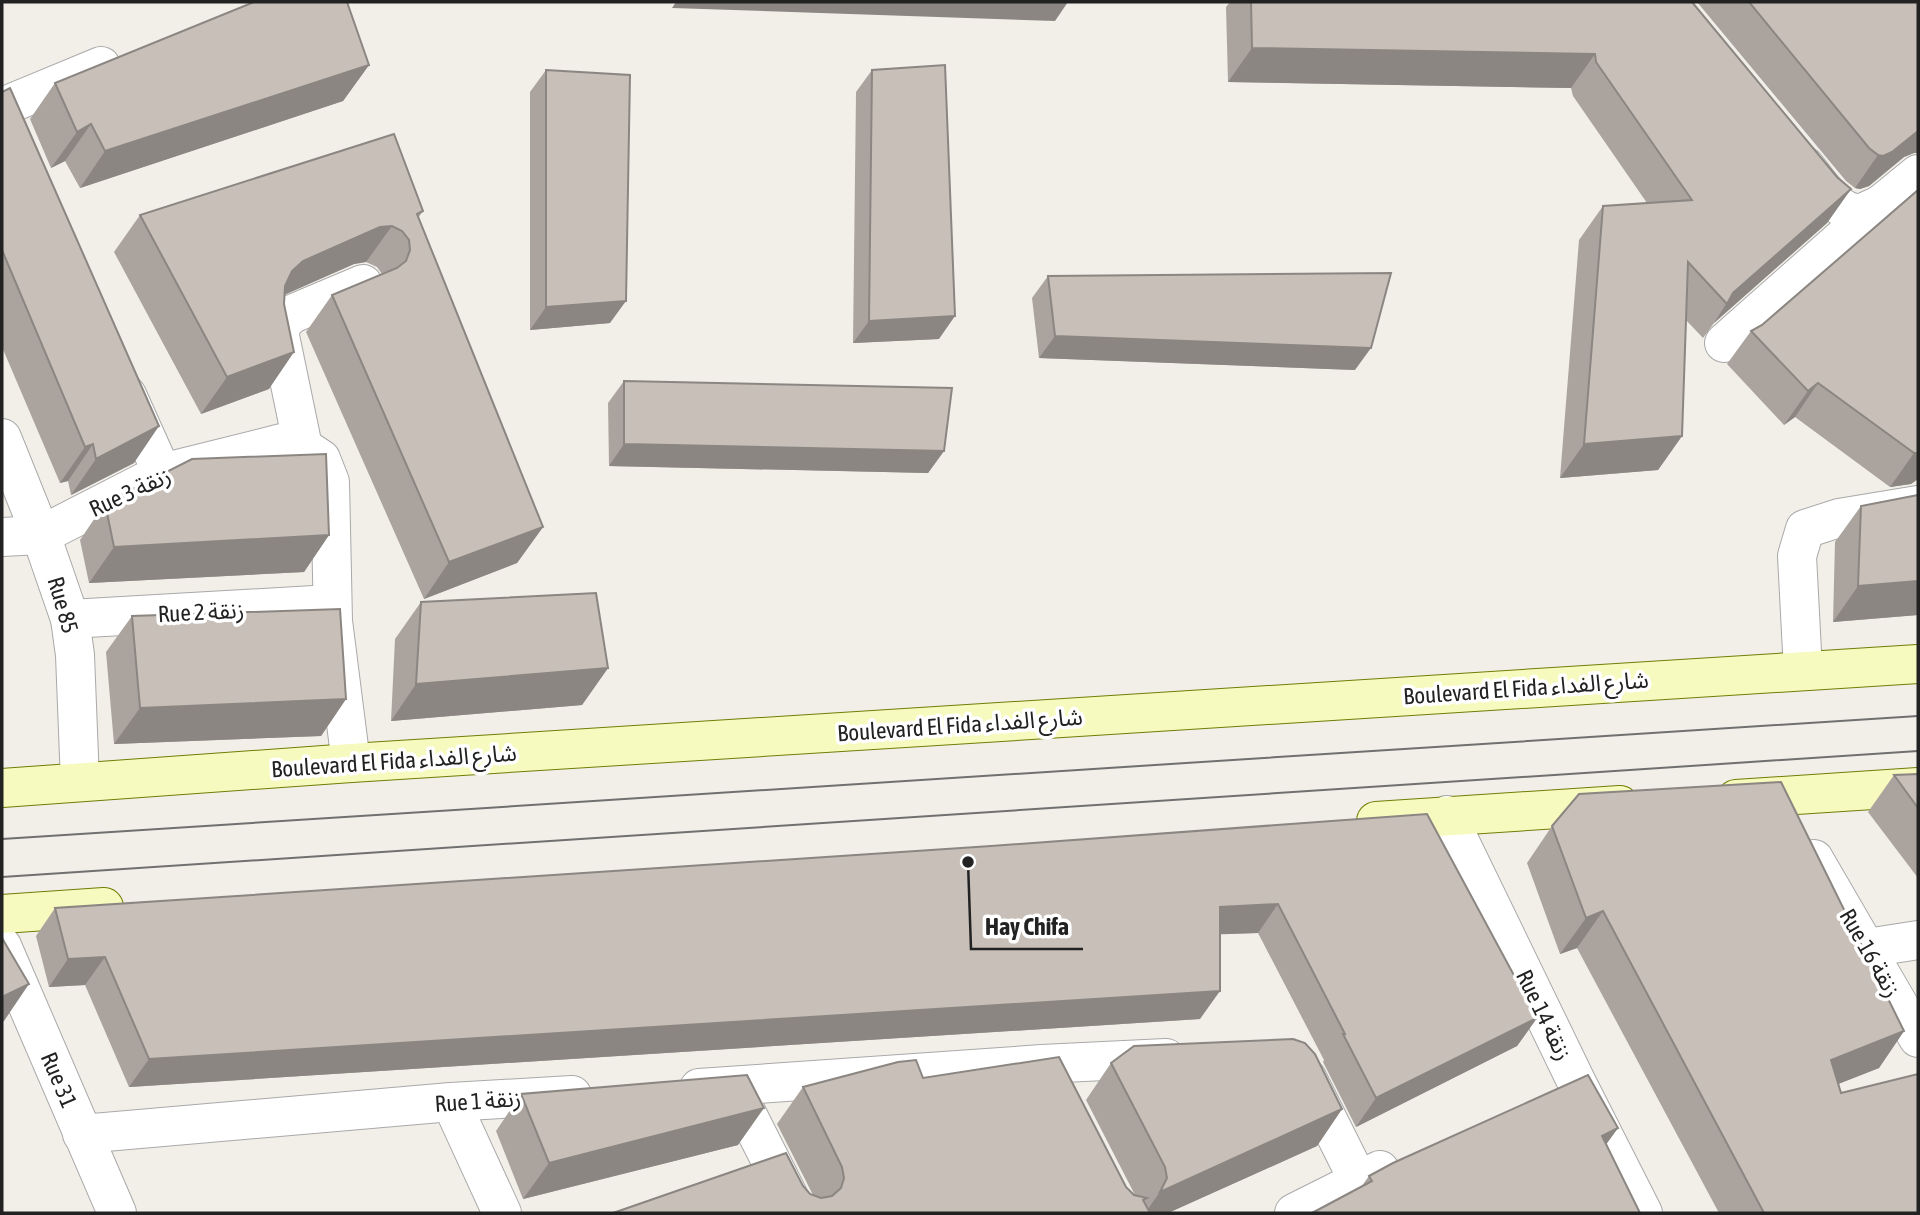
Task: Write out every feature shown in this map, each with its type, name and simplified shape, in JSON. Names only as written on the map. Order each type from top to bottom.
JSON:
[{"type":"main road","name":"Boulevard El Fida شارع الفداء","points":[[2,788],[351,763],[1918,664]]},
{"type":"main road","points":[[1695,801],[1918,787]]},
{"type":"main road","points":[[1338,824],[1654,804]]},
{"type":"main road","points":[[2,914],[140,905]]},
{"type":"street","points":[[5,117],[128,54]]},
{"type":"street","points":[[1779,135],[1830,197],[1846,210],[1862,213],[1880,205]]},
{"type":"street","points":[[1724,343],[1918,174]]},
{"type":"street","points":[[351,763],[332,613],[330,482],[321,459],[303,447],[280,336],[281,324],[292,314],[363,284]]},
{"type":"street","points":[[112,360],[162,473]]},
{"type":"street","name":"Rue 85","points":[[2,438],[41,535],[71,627],[80,782]]},
{"type":"street","name":"Rue 3 زنقة","points":[[41,535],[162,473],[282,443],[303,447]]},
{"type":"street","points":[[1803,671],[1797,556],[1805,528],[1839,518],[1918,505]]},
{"type":"street","points":[[2,537],[41,535]]},
{"type":"street","name":"Rue 2 زنقة","points":[[71,627],[332,613]]},
{"type":"street","name":"Rue 16 زنقة","points":[[1777,797],[1918,1038]]},
{"type":"street","name":"Rue 14 زنقة","points":[[1447,815],[1643,1213]]},
{"type":"street","points":[[1867,948],[1918,940]]},
{"type":"street","name":"Rue 31","points":[[2,946],[117,1213]]},
{"type":"street","points":[[1278,1055],[1298,1064],[1308,1079],[1358,1180]]},
{"type":"street","points":[[666,1090],[733,1086],[1050,1080],[1203,1056]]},
{"type":"street","points":[[1540,1097],[1576,1081]]},
{"type":"street","points":[[733,1086],[797,1213]]},
{"type":"street","name":"Rue 1 زنقة","points":[[82,1133],[451,1102],[612,1093]]},
{"type":"street","points":[[451,1102],[502,1213]]},
{"type":"street","points":[[1295,1213],[1406,1158]]},
{"type":"building","points":[[254,2],[347,2],[369,65],[105,151],[91,124],[77,132],[55,83]]},
{"type":"building","points":[[1251,2],[1692,2],[1837,177],[1851,189],[1733,293],[1727,304],[1688,262],[1682,436],[1584,444],[1603,206],[1692,200],[1596,62],[1595,54],[1252,48]]},
{"type":"building","points":[[1749,2],[1918,2],[1918,131],[1892,152],[1878,155],[1869,148]]},
{"type":"building","points":[[945,65],[955,316],[869,321],[872,70]]},
{"type":"building","points":[[546,70],[630,75],[626,301],[546,307]]},
{"type":"building","points":[[10,88],[159,426],[96,459],[93,444],[85,447],[2,250],[2,92]]},
{"type":"building","points":[[394,134],[423,211],[417,214],[543,527],[449,562],[332,295],[397,268],[406,261],[410,250],[409,240],[402,231],[392,226],[380,227],[303,261],[292,271],[285,286],[284,304],[294,352],[227,377],[140,215]]},
{"type":"building","points":[[1918,190],[1918,453],[1914,453],[1818,383],[1808,391],[1751,331],[1762,325]]},
{"type":"building","points":[[1391,273],[1371,348],[1055,336],[1048,276]]},
{"type":"building","points":[[624,381],[952,388],[944,451],[624,444]]},
{"type":"building","points":[[326,454],[329,535],[114,547],[105,503],[192,459]]},
{"type":"building","points":[[1918,495],[1918,581],[1858,586],[1861,506]]},
{"type":"building","points":[[596,593],[608,668],[416,684],[421,602]]},
{"type":"building","points":[[340,609],[346,699],[140,708],[132,616]]},
{"type":"building","points":[[1918,774],[1918,808],[1894,775]]},
{"type":"building","points":[[1781,782],[1904,1031],[1831,1060],[1841,1093],[1918,1074],[1918,1213],[1764,1213],[1603,911],[1586,918],[1552,826],[1579,794]]},
{"type":"building","points":[[1427,814],[1537,1018],[1376,1098],[1278,904],[1220,907],[1220,991],[149,1059],[105,957],[68,959],[55,908],[991,846]]},
{"type":"building","points":[[2,938],[29,984],[2,997]]},
{"type":"building","points":[[1293,1039],[1305,1043],[1315,1054],[1342,1109],[1160,1192],[1167,1178],[1165,1167],[1111,1063],[1134,1046]]},
{"type":"building","points":[[1059,1057],[1126,1187],[1134,1195],[1147,1198],[1143,1200],[1150,1213],[613,1213],[786,1153],[810,1194],[821,1198],[832,1196],[841,1188],[844,1178],[842,1167],[803,1087],[898,1062],[916,1060],[923,1078]]},
{"type":"building","points":[[747,1075],[764,1108],[549,1163],[521,1094]]},
{"type":"building","points":[[1588,1075],[1618,1128],[1602,1136],[1640,1213],[1312,1213],[1372,1181],[1369,1176],[1393,1163]]},
{"type":"tram line","points":[[2,839],[1918,716]]},
{"type":"tram line","points":[[2,877],[1918,751]]},
{"type":"place","name":"Hay Chifa","points":[[968,862]]}]
